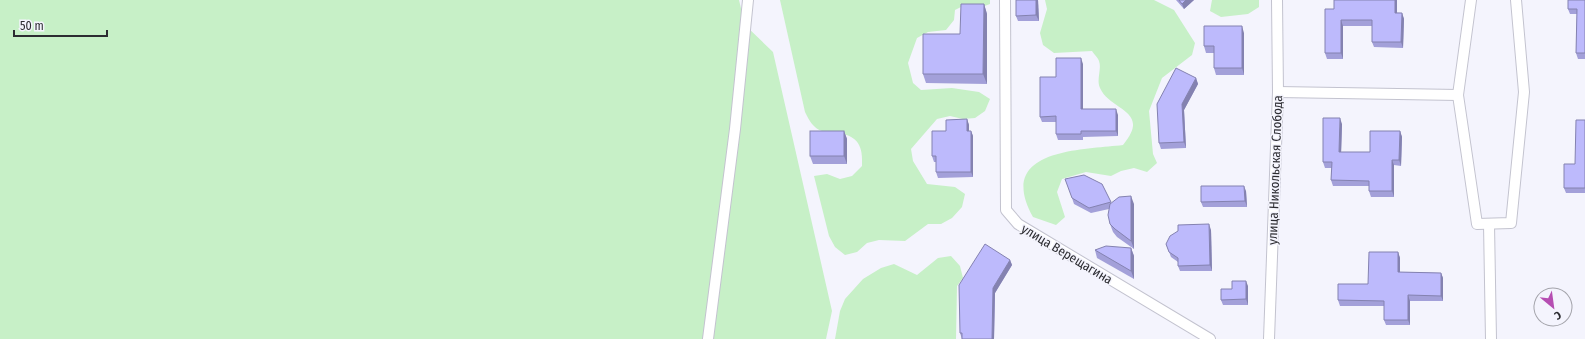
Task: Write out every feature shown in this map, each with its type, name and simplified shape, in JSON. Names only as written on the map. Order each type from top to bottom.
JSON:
[{"type":"street","points":[[708,339],[735,129],[748,0]]},
{"type":"street","name":"улица Верещагина","points":[[1005,0],[1006,210],[1018,224],[1210,339]]},
{"type":"street","name":"улица Никольская Слобода","points":[[1269,339],[1278,92],[1277,0]]},
{"type":"street","points":[[1471,0],[1458,95],[1477,224],[1511,223],[1524,92],[1516,0]]},
{"type":"street","points":[[1278,92],[1458,95]]},
{"type":"street","points":[[1489,224],[1491,339]]},
{"type":"green space","points":[[0,0],[739,0],[745,25],[773,52],[832,311],[826,339],[0,339]]},
{"type":"green space","points":[[780,0],[990,0],[990,4],[979,8],[965,5],[955,10],[954,20],[946,30],[928,32],[917,38],[908,63],[913,83],[921,90],[952,88],[979,92],[990,99],[985,111],[975,118],[963,119],[950,116],[937,119],[911,149],[913,161],[927,184],[955,187],[965,194],[962,207],[952,218],[941,224],[928,224],[905,241],[879,240],[867,243],[857,252],[845,255],[835,247],[829,236],[814,176],[827,174],[840,179],[852,176],[862,166],[862,153],[858,144],[851,137],[845,134],[825,132],[816,128],[805,112]]},
{"type":"green space","points":[[1045,0],[1154,0],[1174,10],[1195,43],[1192,55],[1162,78],[1149,111],[1153,154],[1157,163],[1147,172],[1134,168],[1121,171],[1111,176],[1086,172],[1062,179],[1057,192],[1065,217],[1056,225],[1033,217],[1024,195],[1025,178],[1033,166],[1048,157],[1066,152],[1123,145],[1131,133],[1133,125],[1131,118],[1126,112],[1105,96],[1100,88],[1100,64],[1092,51],[1054,53],[1043,45],[1040,33],[1047,9]]},
{"type":"green space","points":[[1212,0],[1259,0],[1259,7],[1248,14],[1221,17],[1210,11]]},
{"type":"green space","points":[[951,256],[960,266],[963,278],[957,286],[956,339],[835,339],[840,311],[845,299],[863,279],[881,268],[894,264],[917,275],[938,258]]},
{"type":"building","points":[[1016,0],[1036,0],[1036,15],[1016,16]]},
{"type":"building","points":[[1179,0],[1186,0],[1182,4]]},
{"type":"building","points":[[1334,0],[1395,0],[1395,13],[1402,13],[1401,42],[1372,42],[1372,20],[1341,20],[1341,53],[1325,53],[1325,9],[1334,9]]},
{"type":"building","points":[[1568,0],[1585,0],[1585,53],[1576,53],[1577,9],[1568,9]]},
{"type":"building","points":[[961,4],[984,4],[983,74],[923,74],[923,34],[960,34]]},
{"type":"building","points":[[1204,26],[1242,26],[1242,68],[1214,68],[1214,46],[1204,46]]},
{"type":"building","points":[[1056,58],[1081,58],[1081,109],[1116,109],[1116,131],[1081,131],[1081,134],[1056,134],[1056,116],[1040,117],[1040,77],[1056,77]]},
{"type":"building","points":[[1176,68],[1196,78],[1182,104],[1184,142],[1159,143],[1157,104]]},
{"type":"building","points":[[1323,118],[1340,118],[1339,152],[1370,152],[1370,131],[1400,131],[1399,160],[1392,160],[1392,191],[1369,191],[1369,181],[1331,180],[1332,162],[1323,162]]},
{"type":"building","points":[[967,119],[967,131],[971,131],[971,172],[936,172],[936,156],[932,156],[932,131],[946,131],[946,120]]},
{"type":"building","points":[[1576,120],[1585,120],[1585,188],[1564,188],[1564,164],[1575,164]]},
{"type":"building","points":[[810,131],[844,131],[844,156],[810,156]]},
{"type":"building","points":[[1084,175],[1102,184],[1111,202],[1089,208],[1072,198],[1065,179]]},
{"type":"building","points":[[1201,186],[1244,186],[1245,201],[1201,202]]},
{"type":"building","points":[[1131,196],[1131,241],[1110,224],[1108,215],[1110,204],[1119,197]]},
{"type":"building","points":[[1209,224],[1210,265],[1178,266],[1178,258],[1169,252],[1166,244],[1170,236],[1178,231],[1178,225]]},
{"type":"building","points":[[985,244],[1010,260],[993,288],[992,339],[962,339],[962,333],[960,333],[959,285]]},
{"type":"building","points":[[1106,246],[1131,248],[1131,271],[1095,250]]},
{"type":"building","points":[[1369,252],[1398,252],[1398,272],[1441,273],[1441,296],[1408,295],[1408,320],[1384,320],[1384,301],[1338,300],[1338,284],[1368,284]]},
{"type":"building","points":[[1232,281],[1246,281],[1246,299],[1221,300],[1221,289],[1232,289]]}]
